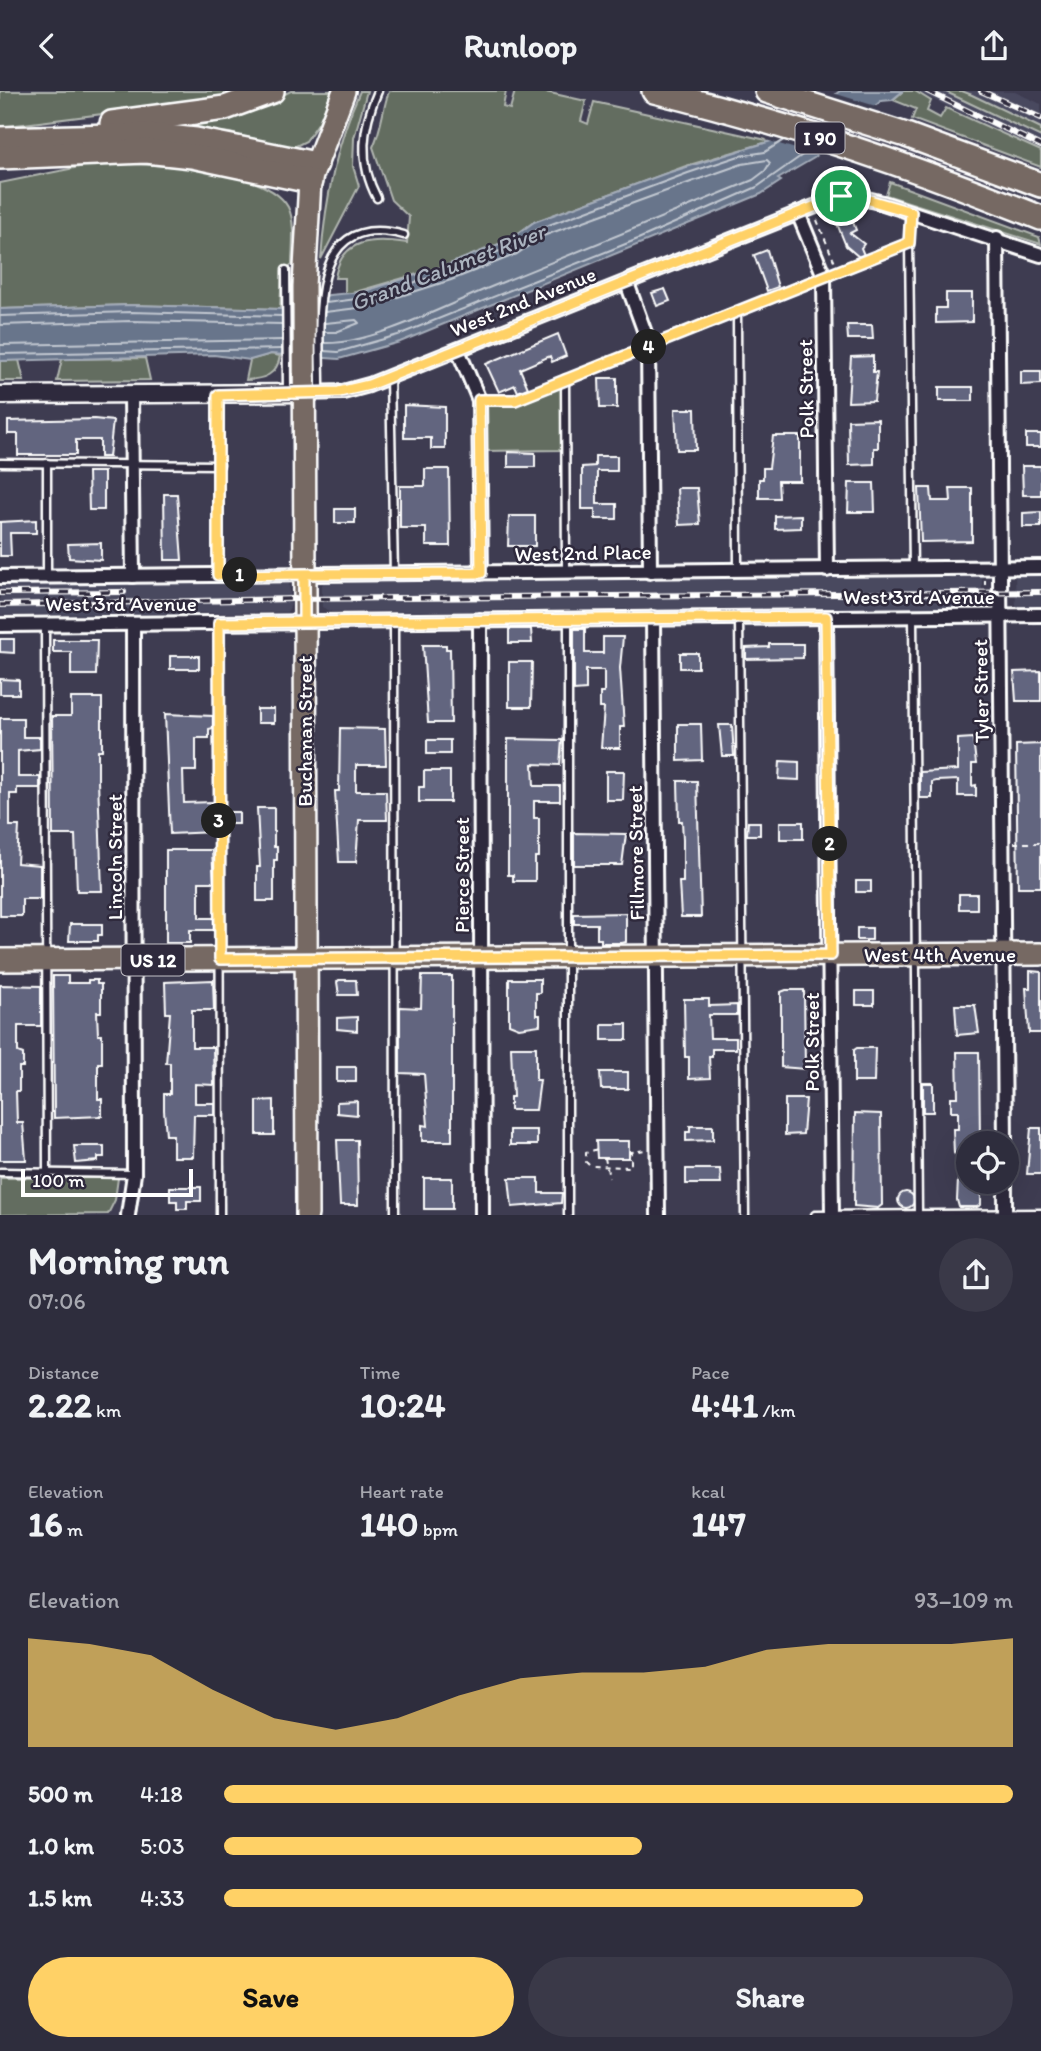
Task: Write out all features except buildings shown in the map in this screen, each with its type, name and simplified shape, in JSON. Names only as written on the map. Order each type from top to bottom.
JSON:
[{"type":"highway","points":[[0,139],[225,108],[272,91]]},
{"type":"highway","name":"I 90","points":[[654,91],[834,142],[1041,218]]},
{"type":"highway","name":"I 90","points":[[767,91],[961,155],[1041,185]]},
{"type":"highway","points":[[0,139],[148,135],[196,140],[313,172]]},
{"type":"highway","points":[[0,157],[146,151],[313,172]]},
{"type":"main road","name":"Buchanan Street","points":[[307,1215],[303,386],[305,286],[313,172],[344,91]]},
{"type":"main road","name":"West 4th Avenue","points":[[0,960],[1041,954]]},
{"type":"street","name":"West 2nd Avenue","points":[[0,395],[218,395],[303,386],[343,392],[390,377],[833,198],[850,195],[997,238],[1041,255]]},
{"type":"street","name":"Polk Street","points":[[797,213],[824,276],[827,570]]},
{"type":"street","name":"Tyler Street","points":[[997,238],[991,567],[999,615],[1004,1131]]},
{"type":"street","points":[[627,283],[649,347],[650,572]]},
{"type":"street","points":[[458,350],[479,400],[481,573]]},
{"type":"street","points":[[131,395],[133,576]]},
{"type":"street","name":"West 2nd Place","points":[[0,577],[1041,567]]},
{"type":"street","name":"West 3rd Avenue","points":[[0,625],[1041,615]]},
{"type":"street","name":"Polk Street","points":[[826,617],[832,1214]]},
{"type":"street","name":"Fillmore Street","points":[[653,618],[658,1215]]},
{"type":"street","name":"Pierce Street","points":[[480,620],[482,1215]]},
{"type":"street","name":"Lincoln Street","points":[[128,1215],[134,1174],[133,624]]},
{"type":"street","points":[[1005,1194],[1005,1214]]},
{"type":"lane","points":[[377,198],[367,174],[363,148],[368,119],[378,91]]},
{"type":"lane","points":[[911,212],[909,243],[913,569]]},
{"type":"lane","points":[[286,270],[305,286],[349,236],[376,229],[404,235]]},
{"type":"lane","points":[[479,400],[515,400],[909,243]]},
{"type":"lane","points":[[737,311],[738,571]]},
{"type":"lane","points":[[390,377],[394,574]]},
{"type":"lane","points":[[565,379],[566,572]]},
{"type":"lane","points":[[218,395],[218,575]]},
{"type":"lane","points":[[0,463],[220,465]]},
{"type":"lane","points":[[47,463],[47,576]]},
{"type":"lane","points":[[913,616],[918,1214]]},
{"type":"lane","points":[[739,617],[745,1215]]},
{"type":"lane","points":[[568,619],[568,1215]]},
{"type":"lane","points":[[394,621],[395,1215]]},
{"type":"lane","points":[[219,623],[220,1215]]},
{"type":"lane","points":[[45,624],[47,1173]]},
{"type":"lane","points":[[0,1172],[134,1174]]},
{"type":"lane","points":[[815,1215],[1041,1213]]},
{"type":"path","points":[[810,220],[817,219],[837,271]]},
{"type":"path","points":[[985,615],[991,567]]},
{"type":"path","points":[[1014,843],[1041,842]]},
{"type":"path","points":[[597,1149],[587,1151],[587,1164],[631,1167],[631,1151],[658,1151]]},
{"type":"path","points":[[605,1158],[609,1178]]},
{"type":"shaded area","points":[[915,91],[944,91],[1041,137],[1041,151]]},
{"type":"shaded area","points":[[962,91],[1015,92],[1041,104],[1041,128]]},
{"type":"shaded area","points":[[1041,575],[1041,607],[1016,607],[1015,576]]},
{"type":"shaded area","points":[[982,577],[982,607],[332,612],[322,607],[322,585],[325,581]]},
{"type":"shaded area","points":[[289,582],[291,605],[287,612],[0,615],[0,585]]},
{"type":"green space","points":[[0,91],[249,91],[228,98],[0,127]]},
{"type":"green space","points":[[291,91],[332,91],[319,122],[306,141],[296,146],[281,146],[230,133],[168,127],[257,107]]},
{"type":"green space","points":[[360,91],[367,91],[354,138],[353,166],[359,186],[321,259],[333,173],[344,131]]},
{"type":"green space","points":[[389,91],[506,91],[503,107],[510,109],[515,91],[541,91],[586,101],[581,121],[588,124],[594,102],[771,141],[686,166],[534,222],[509,240],[445,266],[345,295],[345,278],[335,278],[344,255],[352,248],[372,241],[407,243],[409,217],[391,200],[373,147]]},
{"type":"green space","points":[[903,91],[915,91],[931,101],[927,111],[940,118],[946,108],[1041,151],[1041,167],[912,119],[916,109],[893,100]]},
{"type":"green space","points":[[944,91],[962,91],[972,95],[1041,128],[1041,137]]},
{"type":"green space","points":[[99,163],[201,170],[230,175],[275,193],[288,207],[293,228],[292,265],[282,270],[280,309],[131,305],[0,309],[0,183]]},
{"type":"green space","points":[[890,182],[1039,237],[1041,244],[886,195]]},
{"type":"green space","points":[[271,354],[280,356],[273,372],[258,379],[246,380],[250,360]]},
{"type":"green space","points":[[145,358],[150,380],[57,381],[62,359]]},
{"type":"green space","points":[[19,360],[24,381],[0,381],[0,361]]},
{"type":"green space","points":[[562,385],[562,450],[485,451],[485,403],[519,403]]},
{"type":"green space","points":[[0,1178],[118,1178],[115,1200],[108,1214],[0,1215]]},
{"type":"water","name":"Grand Calumet River","points":[[840,91],[903,91],[892,100],[881,101],[814,158],[778,179],[781,181],[761,194],[400,342],[339,359],[271,354],[250,360],[214,355],[0,361],[0,309],[131,305],[280,309],[329,295],[362,292],[445,266],[509,240],[534,222],[664,174],[771,141]]},
{"type":"pier","points":[[833,93],[879,107],[819,156],[766,140]]},
{"type":"railway","points":[[927,91],[1041,146]]},
{"type":"railway","points":[[981,91],[1041,118]]},
{"type":"railway","points":[[0,593],[124,592]]},
{"type":"railway","points":[[0,605],[292,599],[1041,592]]},
{"type":"route","points":[[841,196],[369,385],[339,392],[218,395],[218,575],[304,574],[304,590],[304,622],[826,617],[831,955],[220,959],[219,623],[304,622],[304,574],[481,573],[479,400],[515,400],[909,243],[911,212],[859,197],[841,196]]}]
